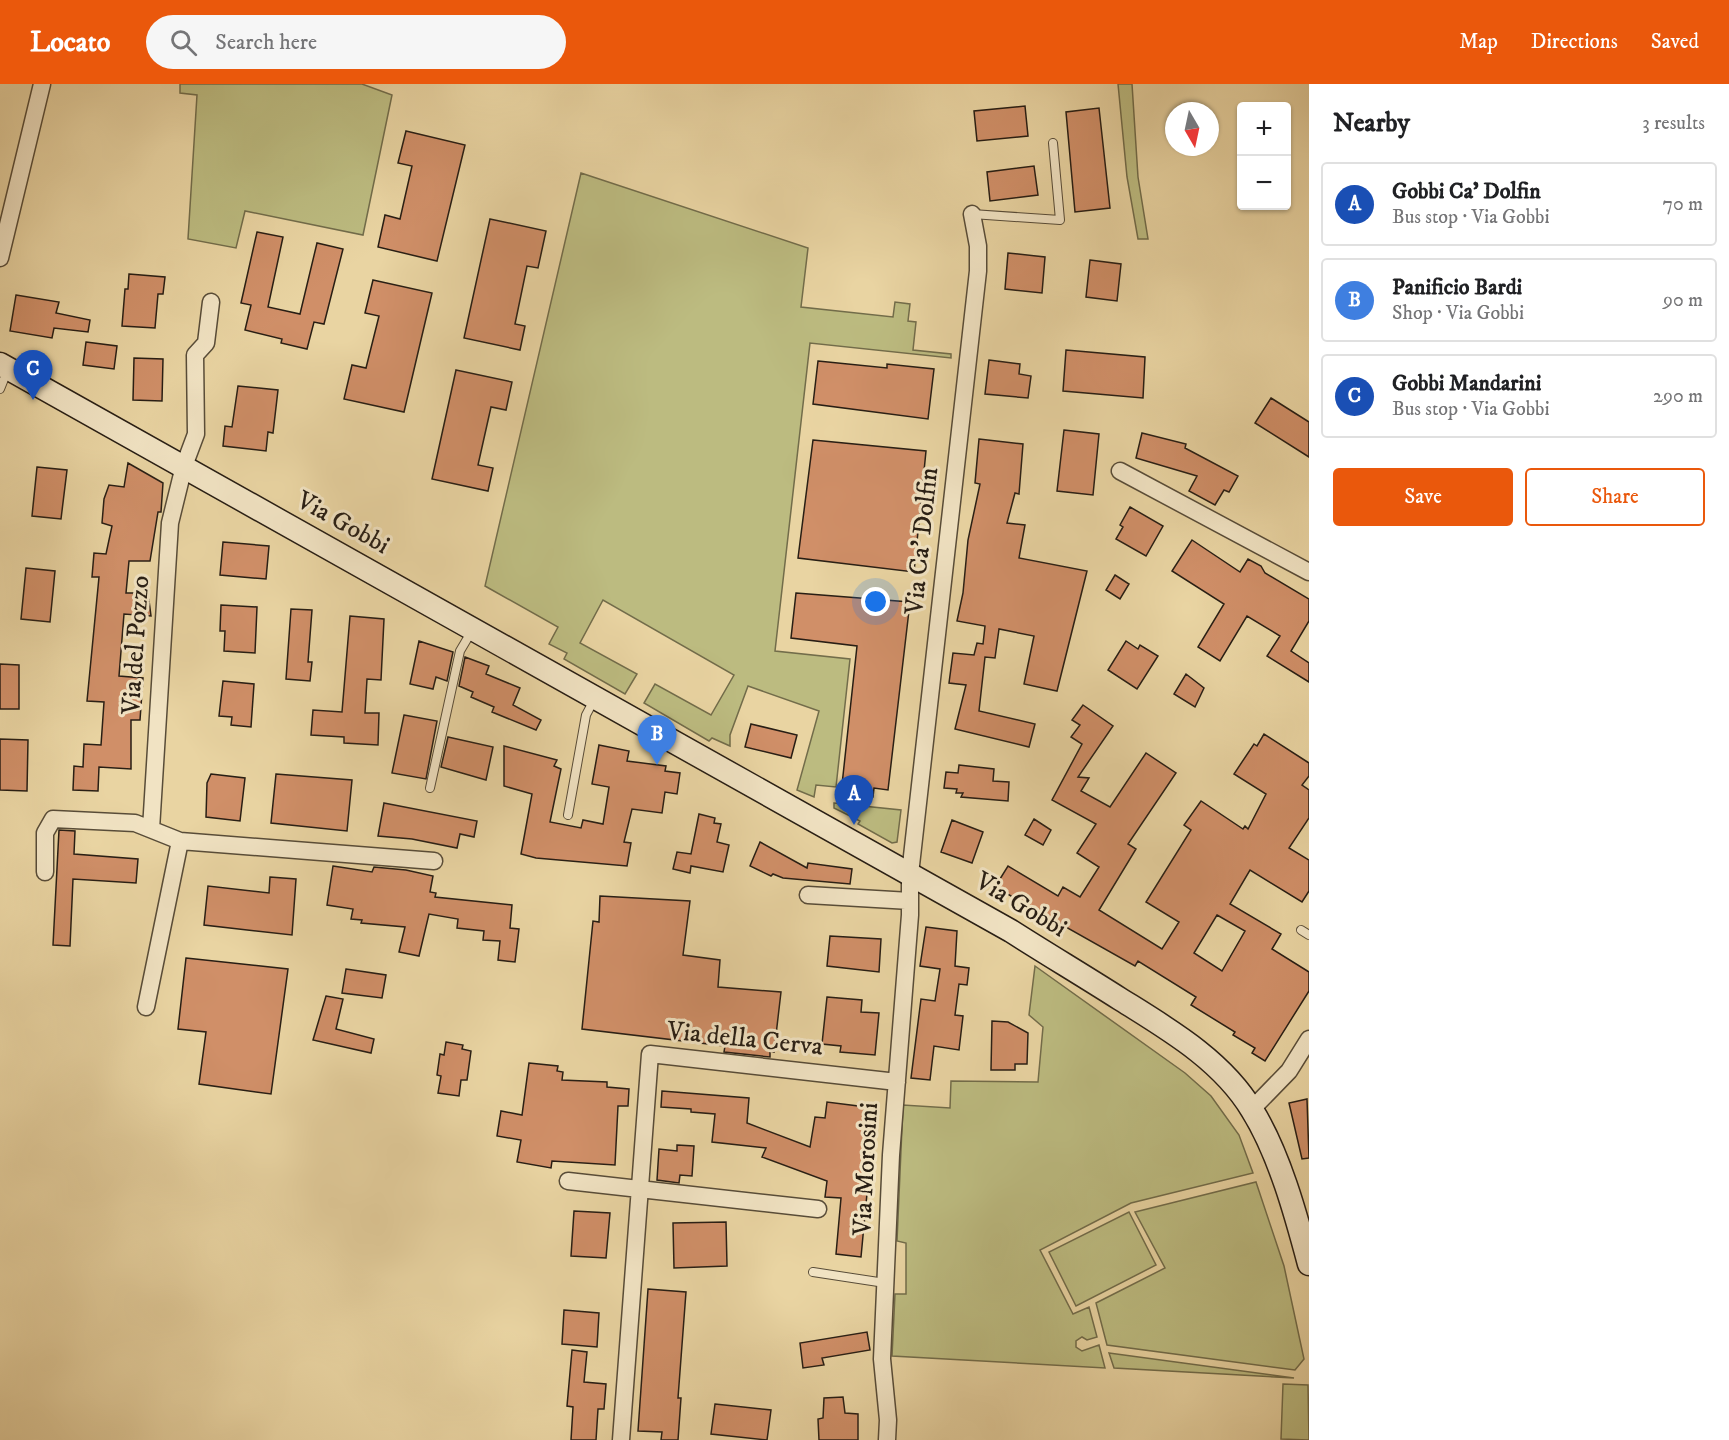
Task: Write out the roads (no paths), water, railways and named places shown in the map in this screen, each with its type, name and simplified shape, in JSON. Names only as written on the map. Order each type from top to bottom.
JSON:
[{"type":"street","points":[[0,258],[42,84]]},
{"type":"street","name":"Via Ca' Dolfin","points":[[910,874],[975,301],[978,246],[972,214]]},
{"type":"street","points":[[184,466],[196,434],[195,355],[206,343],[211,302]]},
{"type":"street","name":"Via Gobbi","points":[[3,374],[184,466],[1011,931],[1155,1021],[1221,1071],[1252,1109],[1263,1128],[1289,1197],[1309,1264]]},
{"type":"street","name":"Via del Pozzo","points":[[151,829],[170,523],[184,466]]},
{"type":"street","points":[[1120,471],[1309,572]]},
{"type":"street","points":[[45,872],[45,832],[53,819],[135,823],[180,841],[435,861]]},
{"type":"street","points":[[146,1007],[180,841]]},
{"type":"street","name":"Via Morosini","points":[[887,1440],[888,1420],[882,1359],[885,1283],[910,874]]},
{"type":"street","points":[[808,895],[910,902]]},
{"type":"street","points":[[1252,1109],[1289,1071],[1309,1039]]},
{"type":"street","name":"Via della Cerva","points":[[621,1440],[650,1054],[897,1082]]},
{"type":"street","points":[[568,1181],[818,1209]]},
{"type":"lane","points":[[972,214],[1060,220],[1053,143]]},
{"type":"lane","points":[[430,788],[460,651],[473,629]]},
{"type":"lane","points":[[568,815],[586,715],[595,697]]},
{"type":"lane","points":[[813,1272],[885,1283]]},
{"type":"place","name":"Gobbi Mandarini","points":[[33,400]]},
{"type":"place","name":"Panificio Bardi","points":[[657,765]]},
{"type":"place","name":"Gobbi Ca' Dolfin","points":[[854,825]]}]
